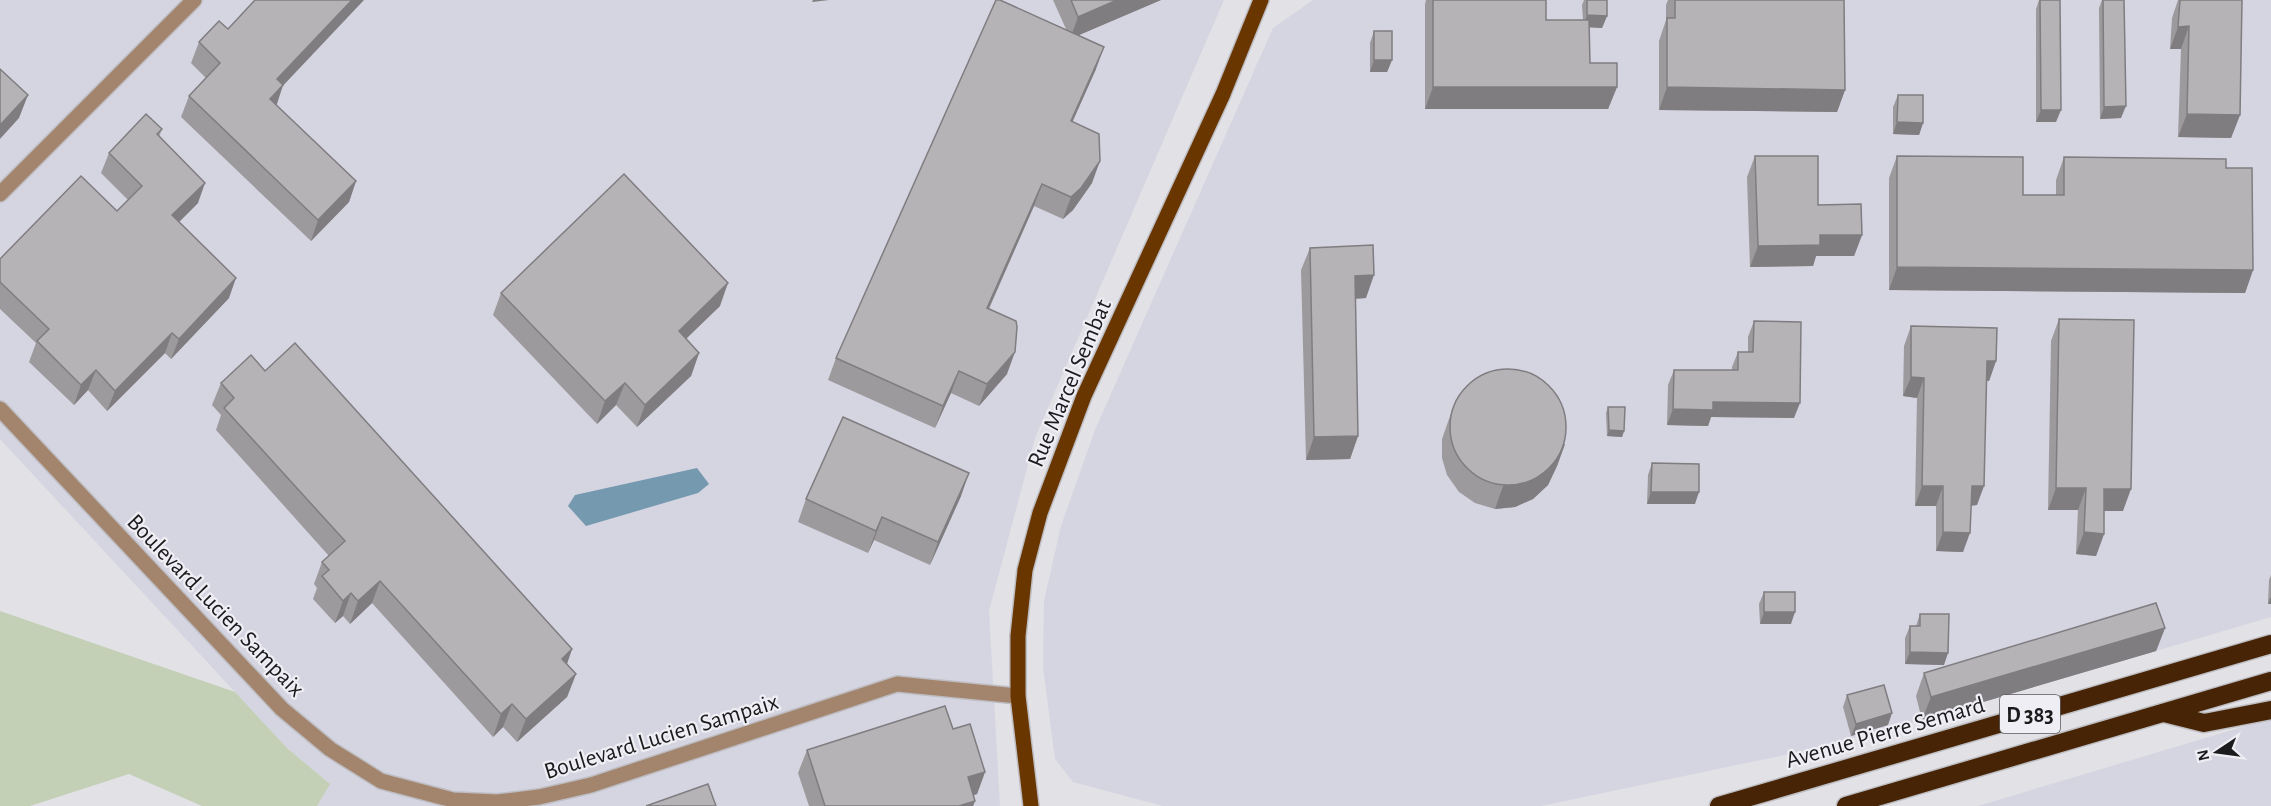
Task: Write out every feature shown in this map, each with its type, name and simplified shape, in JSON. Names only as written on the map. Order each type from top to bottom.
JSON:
[{"type":"highway","name":"Avenue Pierre Semard","points":[[1719,806],[2271,644]]},
{"type":"highway","name":"D 383","points":[[1846,806],[2271,681]]},
{"type":"highway","points":[[2164,712],[2204,723],[2271,710]]},
{"type":"main road","name":"Rue Marcel Sembat","points":[[1031,806],[1018,696],[1018,636],[1025,570],[1040,513],[1084,396],[1223,94],[1261,0]]},
{"type":"street","points":[[0,194],[194,0]]},
{"type":"street","name":"Boulevard Lucien Sampaix","points":[[0,409],[282,709],[330,749],[381,781],[453,800],[497,802],[539,797],[646,767],[897,684],[1018,696]]},
{"type":"shaded area","points":[[0,0],[1224,0],[1035,438],[989,611],[1000,806],[317,806],[329,783],[288,749],[0,439]]},
{"type":"shaded area","points":[[1313,0],[2271,0],[2271,617],[1922,720],[1794,753],[1541,806],[1163,806],[1073,782],[1055,759],[1043,667],[1044,601],[1061,526],[1095,430],[1273,28]]},
{"type":"shaded area","points":[[2271,720],[2271,806],[1978,806],[2262,721]]},
{"type":"green space","points":[[0,611],[235,692],[288,749],[330,784],[317,806],[202,806],[129,774],[30,806],[0,806]]},
{"type":"water","points":[[697,468],[709,484],[698,493],[586,526],[568,506],[575,495]]},
{"type":"building","points":[[255,0],[352,0],[277,79],[283,85],[270,99],[356,181],[318,220],[189,96],[220,63],[199,42],[219,21],[228,29]]},
{"type":"building","points":[[996,0],[1104,47],[1071,121],[1099,134],[1100,161],[1081,188],[1071,197],[1042,184],[987,308],[1016,321],[1015,352],[987,384],[959,371],[943,406],[836,358]]},
{"type":"building","points":[[1071,0],[1117,0],[1078,17]]},
{"type":"building","points":[[1433,0],[1546,0],[1546,20],[1589,20],[1590,63],[1617,63],[1617,87],[1433,87]]},
{"type":"building","points":[[1587,0],[1607,0],[1607,16],[1587,15]]},
{"type":"building","points":[[1675,0],[1844,0],[1845,90],[1667,87],[1667,18],[1675,18]]},
{"type":"building","points":[[2040,0],[2060,0],[2061,110],[2041,110]]},
{"type":"building","points":[[2103,0],[2124,0],[2126,106],[2104,107]]},
{"type":"building","points":[[2180,0],[2242,0],[2240,115],[2187,114],[2189,26],[2178,27]]},
{"type":"building","points":[[1374,31],[1392,31],[1392,60],[1374,60]]},
{"type":"building","points":[[0,69],[28,95],[0,125]]},
{"type":"building","points":[[1898,95],[1923,95],[1923,123],[1897,122]]},
{"type":"building","points":[[146,114],[162,129],[157,134],[205,183],[172,215],[236,278],[179,339],[172,333],[115,391],[96,370],[81,385],[37,341],[49,329],[0,282],[0,259],[81,176],[117,211],[142,186],[109,153]]},
{"type":"building","points":[[1755,156],[1818,156],[1818,205],[1861,204],[1862,235],[1820,235],[1820,245],[1758,246]]},
{"type":"building","points":[[1897,156],[2023,157],[2023,195],[2064,195],[2064,157],[2226,159],[2226,168],[2252,168],[2253,270],[1897,267]]},
{"type":"building","points":[[624,174],[728,283],[679,331],[699,353],[645,405],[625,383],[605,401],[501,293]]},
{"type":"building","points":[[1373,245],[1374,275],[1355,276],[1358,436],[1314,437],[1310,248]]},
{"type":"building","points":[[2059,319],[2134,320],[2131,489],[2104,489],[2104,534],[2084,532],[2086,488],[2056,488]]},
{"type":"building","points":[[1754,321],[1801,322],[1800,403],[1713,402],[1713,410],[1673,409],[1674,370],[1738,370],[1738,352],[1753,352]]},
{"type":"building","points":[[1911,326],[1997,328],[1996,361],[1987,361],[1984,486],[1972,486],[1970,533],[1943,532],[1943,486],[1922,486],[1924,378],[1911,377]]},
{"type":"building","points":[[295,343],[572,649],[562,659],[576,674],[526,719],[512,704],[501,714],[380,581],[358,601],[351,593],[343,601],[322,576],[329,570],[322,562],[345,541],[224,408],[234,398],[221,383],[251,355],[265,371]]},
{"type":"building","points":[[1508,369],[1530,373],[1541,378],[1557,394],[1565,416],[1566,427],[1562,449],[1557,460],[1541,476],[1519,484],[1508,485],[1486,481],[1475,476],[1459,460],[1451,438],[1450,427],[1454,405],[1459,394],[1475,378],[1497,370]]},
{"type":"building","points":[[1608,407],[1625,407],[1624,431],[1609,430]]},
{"type":"building","points":[[843,417],[969,473],[938,542],[882,517],[876,531],[806,499]]},
{"type":"building","points":[[1652,463],[1699,464],[1699,492],[1651,492]]},
{"type":"building","points":[[1764,592],[1795,592],[1795,612],[1764,612]]},
{"type":"building","points":[[2156,603],[2165,628],[1931,697],[1924,673]]},
{"type":"building","points":[[1920,614],[1949,614],[1948,653],[1910,652],[1910,626],[1920,626]]},
{"type":"building","points":[[1884,685],[1892,713],[1856,724],[1847,695]]},
{"type":"building","points":[[945,706],[953,729],[970,724],[985,772],[968,777],[975,801],[959,806],[825,806],[807,750]]},
{"type":"building","points":[[708,784],[716,806],[646,806]]}]
